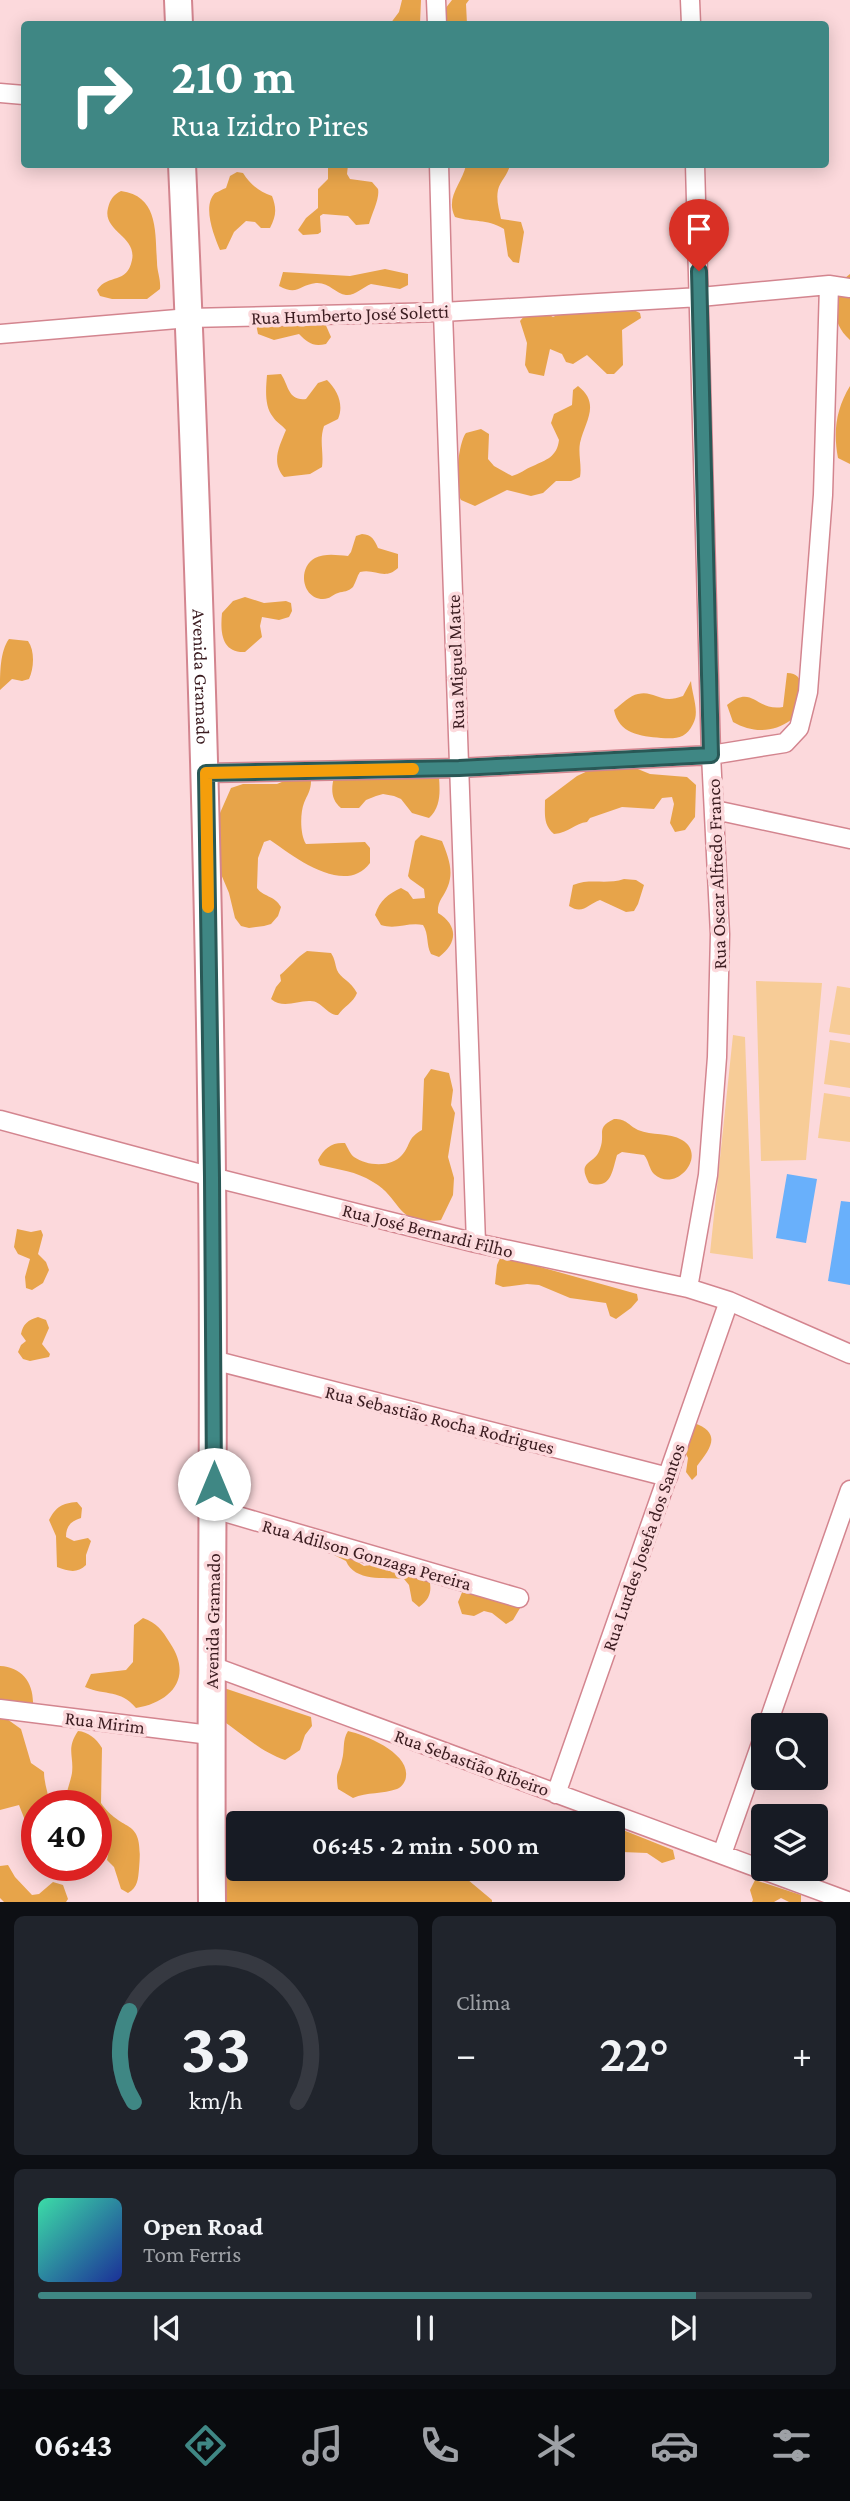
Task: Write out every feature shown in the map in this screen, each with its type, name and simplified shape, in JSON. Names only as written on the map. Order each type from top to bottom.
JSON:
[{"type":"street","points":[[178,0],[178,21]]},
{"type":"street","points":[[436,0],[437,21]]},
{"type":"street","points":[[690,0],[691,21]]},
{"type":"street","points":[[0,93],[21,95]]},
{"type":"street","name":"Avenida Gramado","points":[[182,168],[206,773],[214,1509],[210,1735],[212,1902]]},
{"type":"street","name":"Rua Miguel Matte","points":[[439,168],[477,1243]]},
{"type":"street","name":"Rua Oscar Alfredo Franco","points":[[688,1288],[708,1175],[717,1057],[720,934],[711,755],[695,168]]},
{"type":"street","points":[[206,773],[459,768],[711,755],[785,743],[799,728],[808,692],[823,495],[829,285]]},
{"type":"street","name":"Rua Humberto José Soletti","points":[[0,334],[189,318],[443,312],[700,297],[829,285],[850,288]]},
{"type":"street","points":[[715,810],[850,839]]},
{"type":"street","name":"Rua José Bernardi Filho","points":[[0,1120],[212,1177],[477,1243],[688,1288],[729,1301],[850,1354]]},
{"type":"street","name":"Rua Lurdes Josefa dos Santos","points":[[556,1794],[729,1301]]},
{"type":"street","name":"Rua Sebastião Rocha Rodrigues","points":[[213,1360],[668,1477]]},
{"type":"street","points":[[772,1713],[850,1490]]},
{"type":"street","name":"Rua Adilson Gonzaga Pereira","points":[[214,1509],[520,1598]]},
{"type":"street","name":"Rua Sebastião Ribeiro","points":[[212,1666],[850,1902]]},
{"type":"street","name":"Rua Mirim","points":[[0,1709],[210,1735]]},
{"type":"street","points":[[722,1854],[751,1772]]},
{"type":"shaded area","points":[[402,0],[421,0],[420,21],[392,21],[399,12]]},
{"type":"shaded area","points":[[452,0],[469,0],[466,4],[467,21],[445,21],[445,9]]},
{"type":"shaded area","points":[[328,168],[348,168],[350,179],[372,182],[378,193],[369,224],[356,225],[348,216],[323,214],[320,216],[321,232],[303,235],[298,230],[306,218],[318,208],[318,189],[328,179]]},
{"type":"shaded area","points":[[465,168],[509,168],[497,194],[501,219],[521,222],[524,232],[519,263],[513,262],[508,256],[504,229],[491,223],[455,217],[452,210],[453,197]]},
{"type":"shaded area","points":[[237,172],[243,173],[255,187],[272,196],[275,216],[270,228],[261,228],[255,222],[246,221],[234,232],[226,249],[220,250],[210,221],[209,205],[215,193],[226,188],[230,176]]},
{"type":"shaded area","points":[[121,191],[142,200],[149,208],[155,228],[160,289],[147,299],[112,299],[100,296],[97,290],[126,273],[132,260],[130,245],[114,228],[108,216],[111,200]]},
{"type":"shaded area","points":[[385,269],[408,274],[408,285],[400,289],[371,284],[349,295],[339,293],[321,283],[295,290],[279,286],[283,272],[350,276]]},
{"type":"shaded area","points":[[850,274],[850,340],[839,327],[836,313],[840,282]]},
{"type":"shaded area","points":[[627,307],[640,313],[641,318],[622,330],[623,365],[614,374],[607,374],[587,355],[573,364],[566,362],[562,354],[550,349],[544,376],[529,373],[525,365],[527,343],[520,321],[526,314],[544,312],[553,317],[570,309],[594,312]]},
{"type":"shaded area","points":[[255,319],[324,321],[331,337],[326,344],[321,345],[311,344],[299,334],[274,340],[258,334]]},
{"type":"shaded area","points":[[281,374],[296,398],[306,399],[318,383],[327,380],[339,398],[338,419],[324,426],[322,467],[310,474],[284,477],[278,466],[278,454],[286,430],[270,413],[266,386],[267,375]]},
{"type":"shaded area","points":[[578,386],[589,399],[590,406],[580,443],[580,477],[571,481],[556,481],[543,493],[531,496],[507,490],[475,506],[461,500],[458,466],[466,433],[481,429],[489,434],[488,459],[494,466],[512,476],[518,474],[546,460],[556,450],[559,440],[551,423],[554,414],[572,405],[573,390]]},
{"type":"shaded area","points":[[850,386],[850,464],[838,458],[836,439],[839,412]]},
{"type":"shaded area","points":[[362,534],[372,538],[378,548],[398,554],[398,568],[388,574],[360,572],[351,589],[327,598],[316,598],[310,594],[304,582],[309,563],[323,555],[348,556],[356,536]]},
{"type":"shaded area","points":[[245,597],[264,603],[286,601],[291,603],[292,611],[289,617],[279,620],[262,617],[262,637],[245,652],[231,649],[227,645],[222,634],[221,620],[222,613],[233,601]]},
{"type":"shaded area","points":[[9,639],[28,641],[33,655],[32,670],[29,679],[12,679],[0,690],[2,656]]},
{"type":"shaded area","points":[[787,673],[795,674],[801,684],[791,720],[762,730],[733,722],[727,705],[736,699],[749,697],[767,706],[783,707]]},
{"type":"shaded area","points":[[691,681],[696,714],[690,729],[683,735],[666,738],[638,735],[620,724],[614,710],[632,696],[644,693],[669,699],[683,696]]},
{"type":"shaded area","points":[[628,765],[650,774],[687,777],[696,785],[695,817],[685,830],[675,832],[670,823],[674,804],[672,797],[662,798],[654,809],[622,807],[590,818],[564,832],[554,834],[550,831],[545,819],[545,800],[577,776],[592,769]]},
{"type":"shaded area","points":[[345,775],[353,779],[383,776],[389,779],[439,777],[438,804],[429,818],[412,813],[401,799],[383,794],[366,800],[359,808],[341,808],[334,798],[332,786],[334,777]]},
{"type":"shaded area","points":[[294,777],[311,781],[301,818],[306,844],[365,842],[370,848],[370,863],[359,872],[347,876],[333,875],[305,863],[270,840],[264,842],[258,858],[257,888],[281,907],[271,924],[249,928],[241,926],[235,918],[229,893],[218,867],[221,844],[220,813],[231,788],[243,784],[277,784]]},
{"type":"shaded area","points":[[421,835],[442,841],[450,863],[450,880],[438,913],[449,923],[453,934],[450,946],[439,957],[431,954],[423,925],[381,925],[375,915],[385,898],[401,888],[413,899],[425,898],[424,889],[408,876],[415,841]]},
{"type":"shaded area","points":[[636,880],[644,885],[634,911],[626,912],[600,900],[582,909],[569,906],[573,885]]},
{"type":"shaded area","points":[[307,951],[331,953],[338,973],[357,993],[338,1015],[330,1013],[313,1001],[280,1004],[271,999],[281,981],[280,975]]},
{"type":"shaded area","points":[[756,981],[822,983],[806,1160],[761,1161]]},
{"type":"shaded area","points":[[837,986],[850,988],[850,1035],[829,1032]]},
{"type":"shaded area","points":[[733,1035],[745,1037],[753,1259],[710,1253]]},
{"type":"shaded area","points":[[830,1040],[850,1043],[850,1088],[824,1084]]},
{"type":"shaded area","points":[[431,1069],[449,1073],[453,1090],[451,1105],[455,1113],[448,1157],[454,1178],[453,1195],[441,1220],[426,1221],[407,1215],[383,1189],[367,1178],[320,1165],[318,1160],[329,1147],[340,1143],[345,1143],[353,1156],[365,1162],[385,1164],[397,1159],[411,1139],[422,1130],[424,1079]]},
{"type":"shaded area","points":[[824,1093],[850,1097],[850,1142],[818,1138]]},
{"type":"shaded area","points":[[614,1119],[625,1121],[643,1132],[682,1140],[692,1154],[686,1170],[679,1176],[663,1179],[652,1172],[644,1155],[622,1152],[617,1155],[612,1173],[606,1182],[596,1185],[589,1183],[585,1166],[598,1154],[603,1128]]},
{"type":"shaded area","points":[[17,1229],[31,1232],[41,1230],[43,1235],[38,1254],[49,1270],[43,1283],[32,1290],[26,1288],[25,1277],[30,1259],[18,1254],[14,1247]]},
{"type":"shaded area","points":[[501,1256],[637,1294],[638,1300],[616,1319],[610,1316],[606,1303],[570,1298],[539,1285],[503,1287],[495,1284]]},
{"type":"shaded area","points":[[38,1317],[46,1320],[49,1328],[42,1344],[50,1354],[49,1357],[30,1361],[23,1359],[18,1352],[26,1341],[21,1334],[26,1323]]},
{"type":"shaded area","points":[[694,1423],[708,1431],[711,1442],[697,1466],[697,1475],[692,1480],[686,1472],[688,1458],[683,1448]]},
{"type":"shaded area","points":[[77,1502],[82,1508],[81,1518],[70,1525],[66,1537],[74,1541],[88,1538],[91,1541],[86,1565],[72,1571],[57,1567],[56,1536],[49,1520],[60,1506]]},
{"type":"shaded area","points":[[335,1547],[352,1552],[356,1561],[364,1566],[375,1564],[427,1572],[429,1595],[419,1607],[412,1601],[409,1585],[404,1579],[371,1577],[356,1572],[346,1561],[330,1553]]},
{"type":"shaded area","points":[[463,1590],[523,1603],[513,1620],[506,1624],[492,1613],[484,1611],[474,1616],[462,1614],[458,1602]]},
{"type":"shaded area","points":[[143,1618],[159,1628],[170,1643],[177,1655],[179,1677],[169,1694],[149,1705],[136,1708],[118,1695],[85,1687],[91,1674],[126,1670],[133,1662],[134,1625]]},
{"type":"shaded area","points":[[0,1666],[15,1669],[25,1678],[29,1683],[33,1705],[0,1701]]},
{"type":"shaded area","points":[[224,1688],[311,1717],[312,1726],[305,1735],[300,1750],[285,1760],[276,1757],[220,1719]]},
{"type":"shaded area","points":[[0,1714],[21,1729],[31,1763],[44,1772],[47,1790],[21,1790],[21,1810],[19,1805],[0,1810]]},
{"type":"shaded area","points":[[78,1731],[85,1733],[92,1736],[102,1748],[101,1790],[68,1790],[72,1773],[71,1747]]},
{"type":"shaded area","points":[[348,1731],[385,1746],[401,1760],[406,1776],[401,1787],[353,1798],[338,1789],[337,1775]]},
{"type":"shaded area","points":[[112,1815],[130,1828],[138,1840],[138,1879],[128,1893],[121,1889],[114,1867]]},
{"type":"shaded area","points":[[625,1831],[673,1850],[675,1859],[662,1863],[647,1853],[625,1852]]},
{"type":"shaded area","points":[[226,1846],[226,1881],[469,1881],[492,1902],[224,1902],[214,1853]]},
{"type":"shaded area","points":[[8,1865],[32,1895],[39,1894],[53,1882],[63,1885],[68,1899],[66,1902],[4,1902],[0,1898],[0,1866]]},
{"type":"shaded area","points":[[754,1881],[758,1881],[801,1895],[801,1902],[789,1902],[781,1898],[774,1902],[752,1902],[750,1890]]},
{"type":"water","points":[[787,1174],[817,1179],[806,1243],[776,1238]]},
{"type":"water","points":[[841,1201],[850,1202],[850,1285],[828,1281]]},
{"type":"slow traffic","points":[[208,907],[206,773],[413,769]]},
{"type":"route","points":[[214,1484],[206,773],[459,768],[711,755],[699,271]]}]
